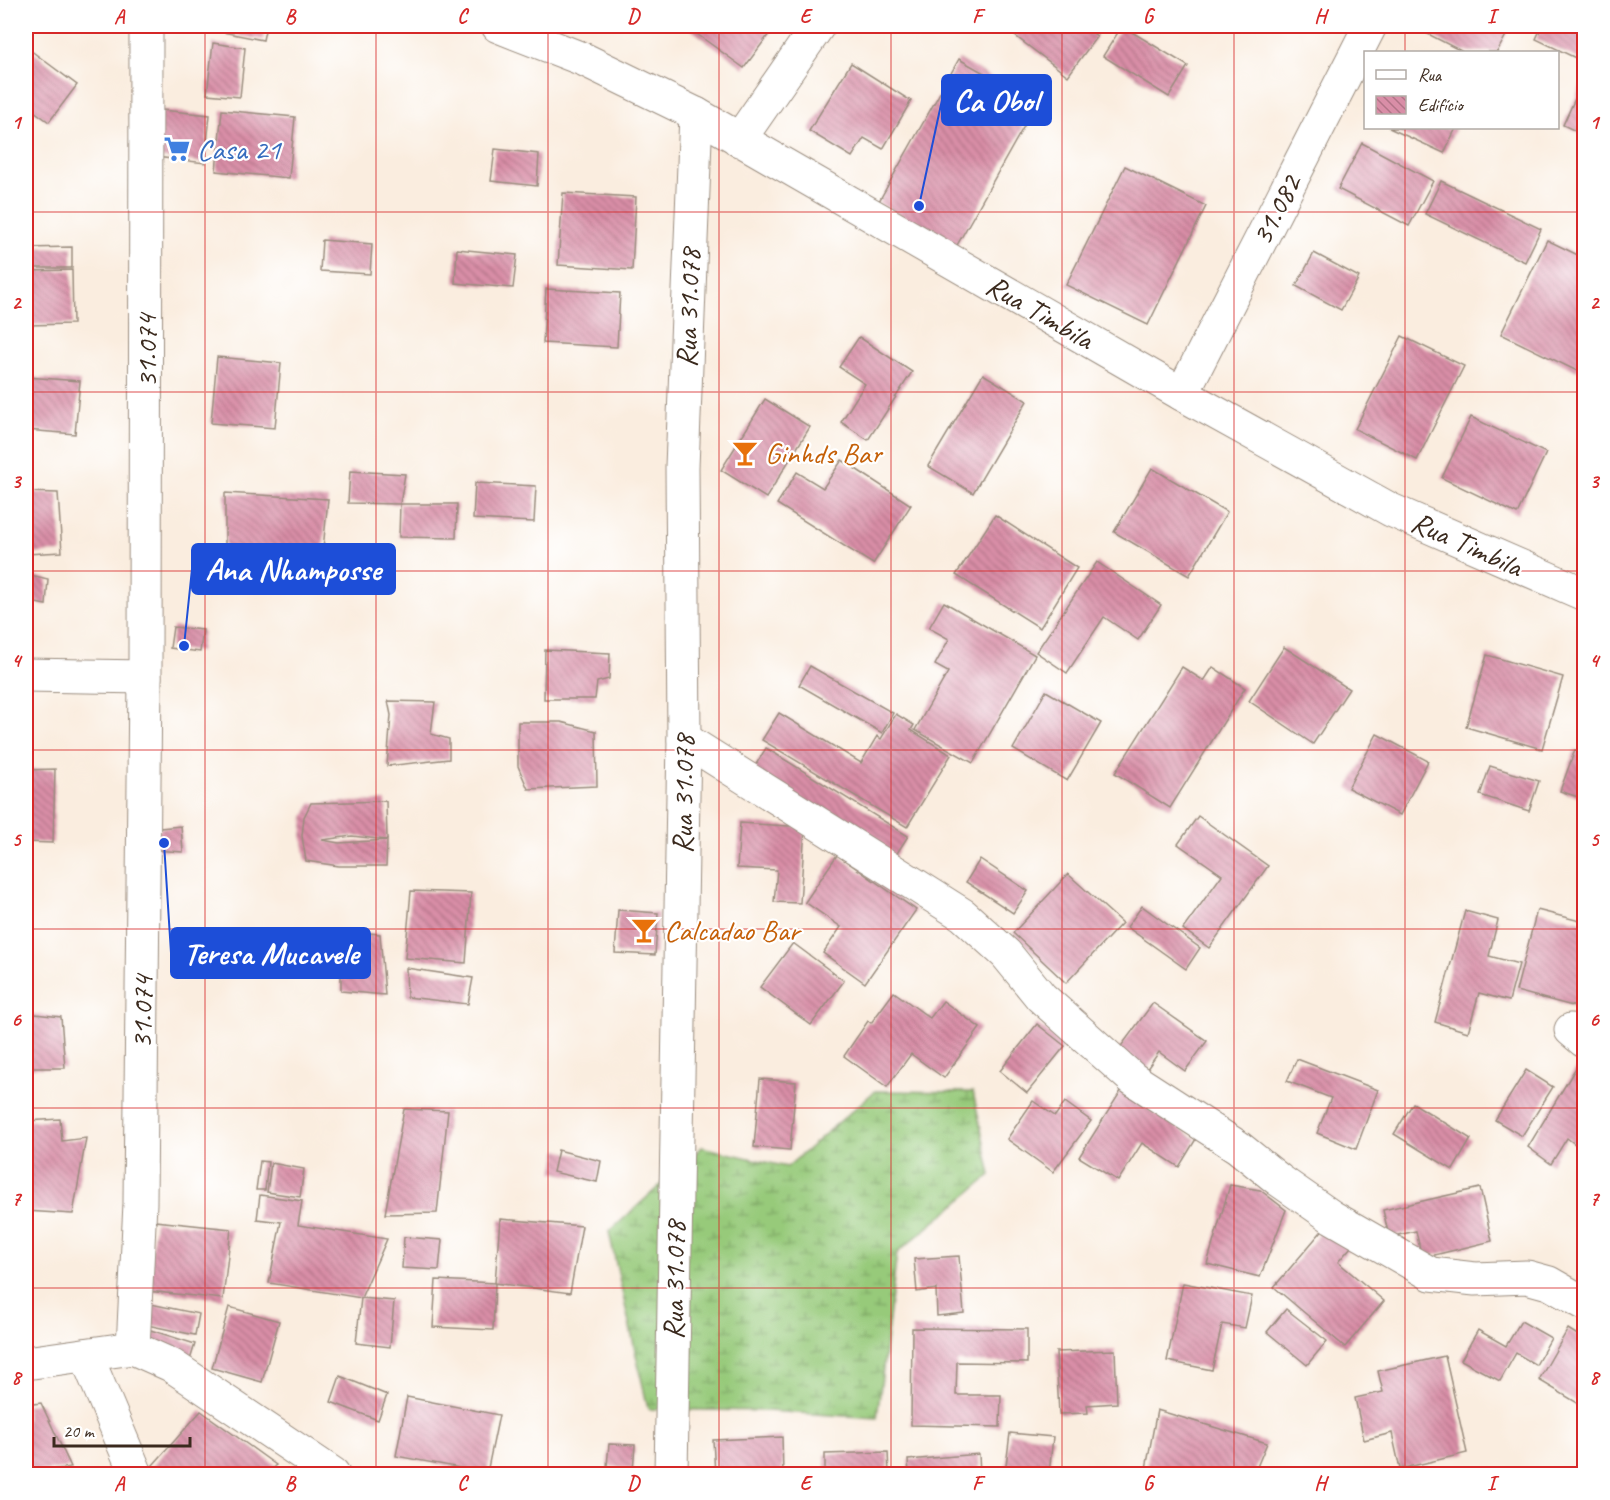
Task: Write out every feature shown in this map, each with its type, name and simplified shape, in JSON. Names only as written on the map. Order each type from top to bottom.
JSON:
[{"type":"street","name":"31.074","points":[[133,1348],[140,1203],[145,677],[146,26]]},
{"type":"street","name":"Rua Timbila","points":[[498,26],[585,60],[696,114],[1182,394],[1391,510],[1584,594]]},
{"type":"street","points":[[739,140],[818,26]]},
{"type":"street","name":"31.082","points":[[1182,394],[1370,26]]},
{"type":"street","name":"Rua 31.078","points":[[671,1474],[684,739],[682,467],[696,114]]},
{"type":"street","points":[[26,675],[145,677]]},
{"type":"street","points":[[684,739],[963,915],[1006,954],[1041,997],[1133,1080],[1238,1147],[1279,1180],[1332,1217],[1431,1274],[1474,1279],[1527,1277],[1549,1283],[1584,1303]]},
{"type":"street","points":[[26,1362],[133,1348],[171,1365],[333,1474]]},
{"type":"street","points":[[86,1355],[136,1474]]},
{"type":"green space","points":[[875,1091],[973,1092],[991,1175],[897,1253],[877,1418],[767,1411],[648,1409],[609,1232],[702,1147],[787,1167]]},
{"type":"building","points":[[218,26],[266,26],[263,40],[217,31]]},
{"type":"building","points":[[686,26],[775,26],[744,68]]},
{"type":"building","points":[[1021,26],[1082,26],[1097,36],[1068,76],[1014,35]]},
{"type":"building","points":[[1122,26],[1188,66],[1169,97],[1103,56]]},
{"type":"building","points":[[1428,26],[1511,26],[1498,51],[1461,51],[1424,32]]},
{"type":"building","points":[[1542,26],[1584,26],[1584,62],[1536,39]]},
{"type":"building","points":[[213,43],[245,48],[240,97],[207,94]]},
{"type":"building","points":[[26,47],[77,85],[49,122],[26,105]]},
{"type":"building","points":[[959,59],[1037,103],[956,247],[878,203]]},
{"type":"building","points":[[851,63],[911,101],[883,149],[864,138],[852,157],[809,131]]},
{"type":"building","points":[[1584,79],[1584,135],[1563,125]]},
{"type":"building","points":[[161,110],[210,115],[205,163],[156,157]]},
{"type":"building","points":[[222,110],[295,117],[289,178],[216,171]]},
{"type":"building","points":[[1391,129],[1456,129],[1444,153]]},
{"type":"building","points":[[1362,143],[1433,181],[1409,226],[1338,189]]},
{"type":"building","points":[[495,149],[539,154],[537,186],[491,181]]},
{"type":"building","points":[[1125,166],[1206,206],[1148,325],[1066,285]]},
{"type":"building","points":[[1441,181],[1541,229],[1525,262],[1425,214]]},
{"type":"building","points":[[563,193],[636,197],[632,270],[558,265]]},
{"type":"building","points":[[322,240],[372,244],[370,274],[320,271]]},
{"type":"building","points":[[1547,240],[1584,258],[1584,355],[1577,371],[1501,334]]},
{"type":"building","points":[[72,247],[72,268],[26,268],[26,248]]},
{"type":"building","points":[[457,249],[517,255],[513,288],[455,283]]},
{"type":"building","points":[[1314,253],[1359,277],[1341,310],[1296,286]]},
{"type":"building","points":[[72,270],[73,324],[26,325],[26,271]]},
{"type":"building","points":[[546,289],[620,293],[617,347],[543,343]]},
{"type":"building","points":[[1402,336],[1464,366],[1417,460],[1355,429]]},
{"type":"building","points":[[859,337],[912,372],[868,440],[841,422],[865,384],[839,367]]},
{"type":"building","points":[[217,357],[281,363],[275,428],[211,423]]},
{"type":"building","points":[[983,374],[1027,401],[973,493],[928,466]]},
{"type":"building","points":[[26,377],[80,381],[75,434],[26,430]]},
{"type":"building","points":[[765,399],[810,427],[766,498],[721,470]]},
{"type":"building","points":[[1471,417],[1546,453],[1517,514],[1442,478]]},
{"type":"building","points":[[842,460],[911,505],[873,564],[777,504],[797,472],[823,488]]},
{"type":"building","points":[[1152,468],[1227,512],[1189,576],[1114,532]]},
{"type":"building","points":[[350,471],[405,474],[400,504],[348,503]]},
{"type":"building","points":[[475,483],[536,486],[534,522],[473,519]]},
{"type":"building","points":[[26,492],[58,493],[62,552],[26,554]]},
{"type":"building","points":[[225,493],[328,499],[321,569],[225,566]]},
{"type":"building","points":[[400,504],[457,504],[456,538],[399,537]]},
{"type":"building","points":[[995,515],[1077,568],[1040,628],[956,575]]},
{"type":"building","points":[[1097,562],[1161,605],[1138,640],[1104,617],[1067,673],[1036,652]]},
{"type":"building","points":[[26,574],[48,579],[46,605],[26,601]]},
{"type":"building","points":[[944,602],[1035,655],[973,763],[915,730],[948,672],[935,665],[949,639],[929,628]]},
{"type":"building","points":[[173,627],[203,630],[200,652],[170,648]]},
{"type":"building","points":[[1284,647],[1349,689],[1313,744],[1249,701]]},
{"type":"building","points":[[545,650],[610,653],[609,679],[597,682],[595,699],[544,699]]},
{"type":"building","points":[[1487,655],[1563,677],[1542,749],[1466,727]]},
{"type":"building","points":[[810,666],[893,713],[882,733],[799,685]]},
{"type":"building","points":[[1182,667],[1204,681],[1213,667],[1245,688],[1170,808],[1115,773]]},
{"type":"building","points":[[1046,691],[1101,723],[1067,781],[1013,749]]},
{"type":"building","points":[[388,701],[435,702],[431,734],[449,739],[449,759],[387,766],[391,715]]},
{"type":"building","points":[[779,713],[861,763],[877,736],[881,739],[896,714],[914,725],[911,730],[951,755],[907,827],[762,740]]},
{"type":"building","points":[[518,722],[561,722],[596,731],[597,786],[528,789],[518,766]]},
{"type":"building","points":[[1377,734],[1428,761],[1400,815],[1348,788]]},
{"type":"building","points":[[766,748],[908,836],[894,858],[752,771]]},
{"type":"building","points":[[1575,750],[1584,754],[1584,799],[1560,791]]},
{"type":"building","points":[[1490,766],[1539,781],[1529,811],[1480,795]]},
{"type":"building","points":[[55,769],[53,843],[26,842],[26,770]]},
{"type":"building","points":[[386,801],[387,840],[386,866],[339,866],[306,861],[302,836],[304,817],[311,803]],"holes":[[[352,836],[387,840],[339,843],[322,840]]]},
{"type":"building","points":[[1198,816],[1268,866],[1209,948],[1183,929],[1222,875],[1178,844]]},
{"type":"building","points":[[740,823],[805,827],[800,903],[774,902],[777,870],[737,868]]},
{"type":"building","points":[[181,826],[183,852],[154,850],[160,828]]},
{"type":"building","points":[[837,855],[916,910],[865,983],[823,953],[841,927],[805,902]]},
{"type":"building","points":[[980,859],[1028,891],[1013,913],[966,882]]},
{"type":"building","points":[[1068,874],[1122,923],[1066,983],[1013,933]]},
{"type":"building","points":[[411,891],[471,893],[466,963],[405,958]]},
{"type":"building","points":[[1142,906],[1200,948],[1186,969],[1127,927]]},
{"type":"building","points":[[618,910],[658,913],[655,955],[615,953]]},
{"type":"building","points":[[1537,910],[1584,922],[1584,1009],[1516,991]]},
{"type":"building","points":[[1465,911],[1498,920],[1489,956],[1519,964],[1509,1001],[1479,993],[1468,1032],[1435,1022]]},
{"type":"building","points":[[345,931],[380,934],[385,995],[341,991],[341,956]]},
{"type":"building","points":[[793,943],[844,981],[811,1025],[760,987]]},
{"type":"building","points":[[406,968],[473,978],[468,1004],[407,997]]},
{"type":"building","points":[[894,992],[930,1018],[943,1001],[980,1028],[944,1078],[911,1054],[887,1087],[844,1056],[868,1021],[871,1023]]},
{"type":"building","points":[[1153,1003],[1207,1041],[1185,1071],[1159,1052],[1144,1073],[1116,1053]]},
{"type":"building","points":[[26,1013],[61,1017],[65,1068],[26,1068]]},
{"type":"building","points":[[1037,1024],[1065,1046],[1027,1093],[1000,1071]]},
{"type":"building","points":[[1583,1056],[1584,1151],[1567,1138],[1551,1164],[1528,1147]]},
{"type":"building","points":[[1297,1059],[1378,1090],[1356,1149],[1317,1133],[1331,1098],[1287,1081]]},
{"type":"building","points":[[1526,1070],[1553,1087],[1522,1136],[1495,1120]]},
{"type":"building","points":[[760,1079],[796,1082],[790,1150],[754,1147]]},
{"type":"building","points":[[1121,1091],[1196,1139],[1179,1167],[1142,1143],[1118,1181],[1079,1157]]},
{"type":"building","points":[[1033,1101],[1055,1116],[1065,1102],[1091,1121],[1053,1172],[1007,1139]]},
{"type":"building","points":[[1413,1103],[1471,1139],[1453,1170],[1394,1134]]},
{"type":"building","points":[[404,1109],[448,1111],[437,1213],[385,1214]]},
{"type":"building","points":[[60,1119],[62,1141],[86,1138],[73,1214],[26,1211],[26,1121]]},
{"type":"building","points":[[558,1150],[601,1161],[597,1182],[553,1172]]},
{"type":"building","points":[[260,1161],[268,1162],[265,1190],[256,1190]]},
{"type":"building","points":[[271,1163],[304,1169],[300,1197],[267,1192]]},
{"type":"building","points":[[1230,1185],[1260,1190],[1286,1210],[1260,1277],[1207,1264]]},
{"type":"building","points":[[1480,1188],[1492,1241],[1422,1258],[1416,1231],[1389,1237],[1383,1210]]},
{"type":"building","points":[[260,1195],[302,1201],[298,1225],[387,1239],[361,1298],[269,1283],[281,1222],[257,1219]]},
{"type":"building","points":[[500,1219],[582,1226],[570,1293],[495,1283]]},
{"type":"building","points":[[155,1221],[231,1229],[223,1299],[147,1291]]},
{"type":"building","points":[[1326,1226],[1351,1247],[1338,1262],[1384,1301],[1345,1347],[1274,1287]]},
{"type":"building","points":[[404,1237],[442,1240],[439,1270],[402,1268]]},
{"type":"building","points":[[959,1256],[964,1313],[937,1316],[936,1289],[917,1292],[914,1259]]},
{"type":"building","points":[[436,1280],[495,1283],[493,1330],[433,1327]]},
{"type":"building","points":[[1183,1283],[1252,1296],[1245,1328],[1222,1324],[1212,1370],[1167,1361]]},
{"type":"building","points":[[361,1298],[394,1301],[390,1347],[356,1343]]},
{"type":"building","points":[[146,1303],[199,1314],[195,1335],[142,1324]]},
{"type":"building","points":[[229,1307],[279,1321],[262,1382],[212,1368]]},
{"type":"building","points":[[1286,1309],[1327,1341],[1307,1365],[1267,1332]]},
{"type":"building","points":[[1521,1321],[1551,1338],[1536,1365],[1516,1353],[1500,1381],[1461,1360],[1478,1330],[1506,1346]]},
{"type":"building","points":[[144,1328],[195,1344],[190,1360],[139,1345]]},
{"type":"building","points":[[912,1328],[1027,1329],[1027,1363],[957,1362],[956,1395],[1001,1395],[1000,1427],[911,1425]]},
{"type":"building","points":[[1568,1329],[1584,1339],[1584,1407],[1539,1380]]},
{"type":"building","points":[[1115,1350],[1117,1403],[1087,1405],[1088,1413],[1059,1414],[1056,1352]]},
{"type":"building","points":[[1445,1356],[1467,1453],[1400,1469],[1392,1433],[1364,1440],[1355,1398],[1383,1392],[1378,1371]]},
{"type":"building","points":[[340,1376],[387,1395],[378,1420],[331,1402]]},
{"type":"building","points":[[407,1397],[499,1415],[487,1473],[396,1456]]},
{"type":"building","points":[[41,1403],[71,1467],[26,1474],[26,1405]]},
{"type":"building","points":[[1157,1410],[1267,1443],[1254,1474],[1145,1474]]},
{"type":"building","points":[[201,1411],[276,1465],[265,1474],[145,1474]]},
{"type":"building","points":[[1010,1433],[1053,1437],[1049,1474],[1005,1474]]},
{"type":"building","points":[[782,1437],[783,1474],[715,1474],[713,1440]]},
{"type":"building","points":[[609,1444],[635,1445],[633,1470],[607,1466]]},
{"type":"building","points":[[888,1452],[889,1474],[825,1474],[825,1454]]},
{"type":"building","points":[[979,1454],[980,1474],[909,1474],[908,1460]]},
{"type":"place","name":"Casa 21","points":[[177,149]]},
{"type":"place","name":"Ca Obol","points":[[919,206]]},
{"type":"place","name":"Ginhds Bar","points":[[745,453]]},
{"type":"place","name":"Ana Nhamposse","points":[[184,646]]},
{"type":"place","name":"Teresa Mucavele","points":[[164,843]]},
{"type":"place","name":"Calcadao Bar","points":[[644,930]]}]
